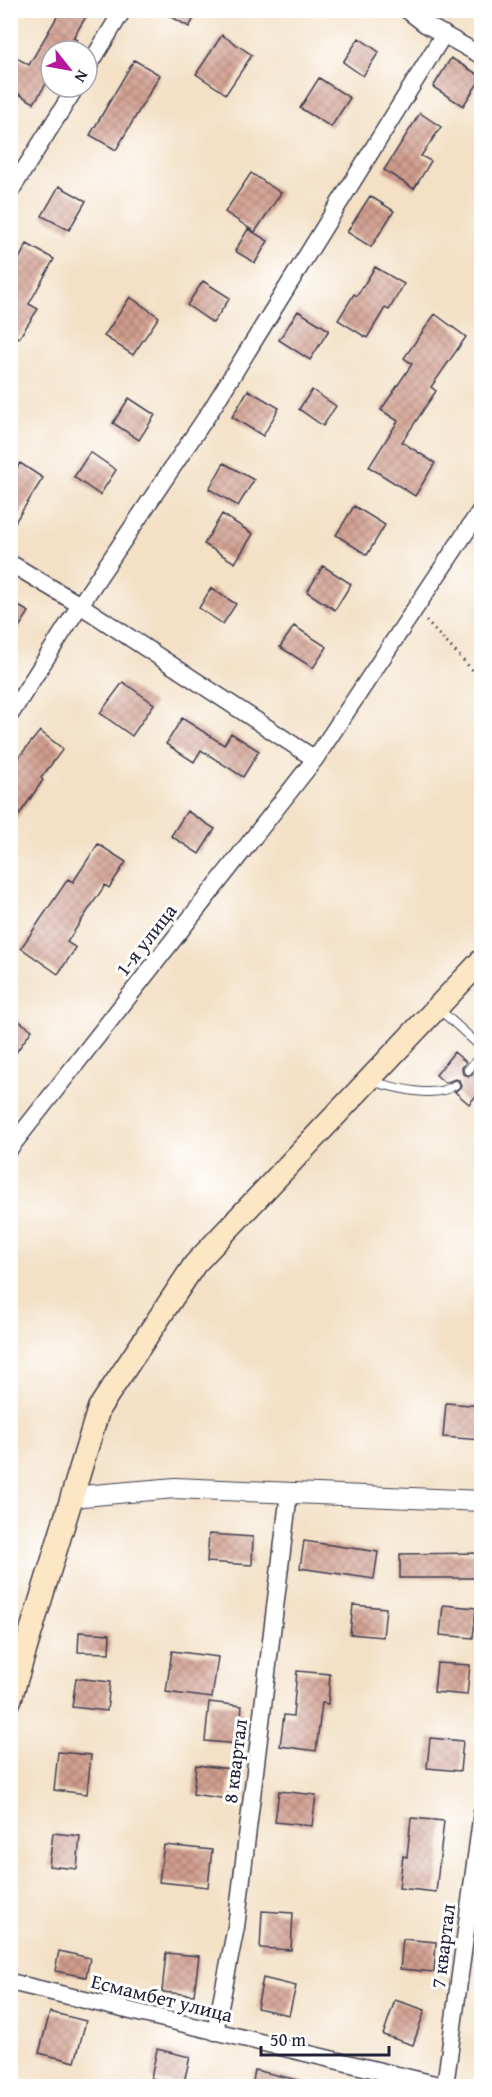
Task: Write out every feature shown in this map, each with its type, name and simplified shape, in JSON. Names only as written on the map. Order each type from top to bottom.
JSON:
[{"type":"main road","points":[[10,1701],[99,1408],[195,1264],[366,1080],[482,960]]},
{"type":"street","points":[[99,49],[123,10]]},
{"type":"street","points":[[407,10],[425,24],[482,56]]},
{"type":"street","points":[[10,715],[80,605],[211,410],[444,34]]},
{"type":"street","points":[[10,192],[68,99]]},
{"type":"street","name":"1-я улица","points":[[10,1148],[315,759],[482,508]]},
{"type":"street","points":[[10,563],[80,605],[315,759]]},
{"type":"street","points":[[71,1497],[175,1488],[482,1501]]},
{"type":"street","name":"8 квартал","points":[[215,2032],[236,1927],[289,1492]]},
{"type":"street","name":"7 квартал","points":[[444,2086],[482,1812]]},
{"type":"street","name":"Есмамбет улица","points":[[10,1982],[444,2086]]},
{"type":"lane","points":[[437,1007],[482,1048]]},
{"type":"lane","points":[[468,1070],[482,1054]]},
{"type":"lane","points":[[366,1080],[436,1093],[450,1090],[455,1085]]},
{"type":"path","points":[[414,609],[482,680]]},
{"type":"building","points":[[61,10],[90,10],[73,38],[75,39],[44,39]]},
{"type":"building","points":[[160,10],[199,10],[189,27]]},
{"type":"building","points":[[222,35],[252,55],[226,94],[196,74]]},
{"type":"building","points":[[359,38],[379,52],[363,76],[343,62]]},
{"type":"building","points":[[39,48],[39,95],[34,103],[10,89],[10,54],[29,65]]},
{"type":"building","points":[[451,58],[482,77],[463,106],[433,87]]},
{"type":"building","points":[[134,60],[160,75],[116,150],[90,135]]},
{"type":"building","points":[[319,78],[350,98],[331,127],[300,108]]},
{"type":"building","points":[[420,113],[441,127],[421,156],[431,161],[414,189],[384,170]]},
{"type":"building","points":[[251,173],[281,193],[255,232],[225,212]]},
{"type":"building","points":[[59,186],[86,201],[69,230],[42,216]]},
{"type":"building","points":[[370,196],[394,211],[371,247],[347,232]]},
{"type":"building","points":[[248,229],[268,241],[255,263],[235,251]]},
{"type":"building","points":[[27,244],[54,259],[29,304],[38,309],[19,338],[10,332],[10,275]]},
{"type":"building","points":[[375,267],[404,284],[389,310],[385,308],[367,338],[338,320],[354,294],[357,296]]},
{"type":"building","points":[[203,281],[230,298],[213,323],[187,305]]},
{"type":"building","points":[[130,297],[159,317],[133,355],[104,336]]},
{"type":"building","points":[[298,311],[329,330],[310,360],[279,340]]},
{"type":"building","points":[[435,314],[466,337],[431,387],[436,391],[402,442],[435,463],[415,496],[369,467],[398,421],[381,410],[412,364],[404,358]]},
{"type":"building","points":[[248,390],[279,408],[263,436],[232,417]]},
{"type":"building","points":[[312,390],[336,406],[323,426],[299,409]]},
{"type":"building","points":[[129,398],[155,415],[139,440],[113,423]]},
{"type":"building","points":[[90,452],[116,470],[100,495],[74,477]]},
{"type":"building","points":[[20,463],[43,478],[10,530],[10,477]]},
{"type":"building","points":[[224,463],[254,480],[238,506],[209,489]]},
{"type":"building","points":[[354,506],[385,525],[367,555],[336,535]]},
{"type":"building","points":[[222,514],[253,534],[235,563],[204,544]]},
{"type":"building","points":[[323,566],[351,584],[335,610],[307,592]]},
{"type":"building","points":[[211,588],[236,604],[223,624],[199,608]]},
{"type":"building","points":[[10,601],[29,612],[10,641]]},
{"type":"building","points":[[294,626],[327,647],[313,668],[280,647]]},
{"type":"building","points":[[123,682],[154,704],[132,736],[100,713]]},
{"type":"building","points":[[182,718],[224,745],[231,733],[259,751],[243,777],[201,750],[194,762],[166,744]]},
{"type":"building","points":[[40,731],[63,749],[41,778],[43,780],[10,828],[10,768]]},
{"type":"building","points":[[187,811],[215,829],[199,854],[171,836]]},
{"type":"building","points":[[98,844],[126,862],[109,888],[105,885],[67,942],[76,948],[58,974],[21,948],[68,879],[73,882]]},
{"type":"building","points":[[10,1015],[32,1030],[10,1061]]},
{"type":"building","points":[[454,1052],[466,1062],[462,1068],[463,1074],[469,1076],[475,1072],[482,1078],[482,1089],[469,1104],[455,1092],[461,1086],[459,1080],[455,1079],[445,1083],[436,1075]]},
{"type":"building","points":[[446,1403],[482,1406],[482,1440],[443,1437]]},
{"type":"building","points":[[209,1534],[253,1537],[252,1565],[207,1562]]},
{"type":"building","points":[[304,1541],[378,1552],[374,1579],[300,1568]]},
{"type":"building","points":[[482,1553],[482,1578],[400,1578],[400,1554]]},
{"type":"building","points":[[353,1605],[386,1608],[383,1637],[350,1634]]},
{"type":"building","points":[[443,1605],[476,1608],[473,1638],[440,1635]]},
{"type":"building","points":[[79,1632],[110,1634],[109,1653],[78,1652]]},
{"type":"building","points":[[172,1651],[218,1657],[212,1698],[166,1692]]},
{"type":"building","points":[[437,1663],[470,1665],[467,1695],[434,1692]]},
{"type":"building","points":[[297,1671],[330,1674],[328,1704],[322,1703],[316,1751],[280,1746],[284,1715],[293,1716]]},
{"type":"building","points":[[76,1678],[110,1682],[107,1711],[72,1707]]},
{"type":"building","points":[[209,1702],[242,1706],[238,1744],[205,1741]]},
{"type":"building","points":[[430,1738],[463,1741],[460,1771],[427,1768]]},
{"type":"building","points":[[58,1752],[91,1755],[87,1794],[54,1790]]},
{"type":"building","points":[[196,1765],[231,1769],[227,1799],[193,1794]]},
{"type":"building","points":[[279,1791],[316,1795],[312,1826],[275,1822]]},
{"type":"building","points":[[411,1818],[444,1821],[436,1892],[399,1888],[403,1856],[407,1857]]},
{"type":"building","points":[[53,1833],[80,1836],[77,1869],[49,1866]]},
{"type":"building","points":[[164,1845],[212,1850],[208,1887],[159,1882]]},
{"type":"building","points":[[262,1911],[293,1913],[291,1950],[260,1948]]},
{"type":"building","points":[[403,1939],[436,1942],[434,1972],[400,1969]]},
{"type":"building","points":[[59,1951],[90,1958],[86,1977],[55,1971]]},
{"type":"building","points":[[166,1953],[199,1956],[194,1995],[162,1992]]},
{"type":"building","points":[[263,1978],[296,1986],[289,2015],[257,2008]]},
{"type":"building","points":[[395,2000],[425,2010],[413,2045],[383,2035]]},
{"type":"building","points":[[50,2012],[86,2021],[75,2062],[39,2053]]},
{"type":"building","points":[[157,2049],[190,2057],[183,2086],[151,2078]]},
{"type":"building","points":[[255,2070],[302,2081],[302,2086],[252,2086]]}]
